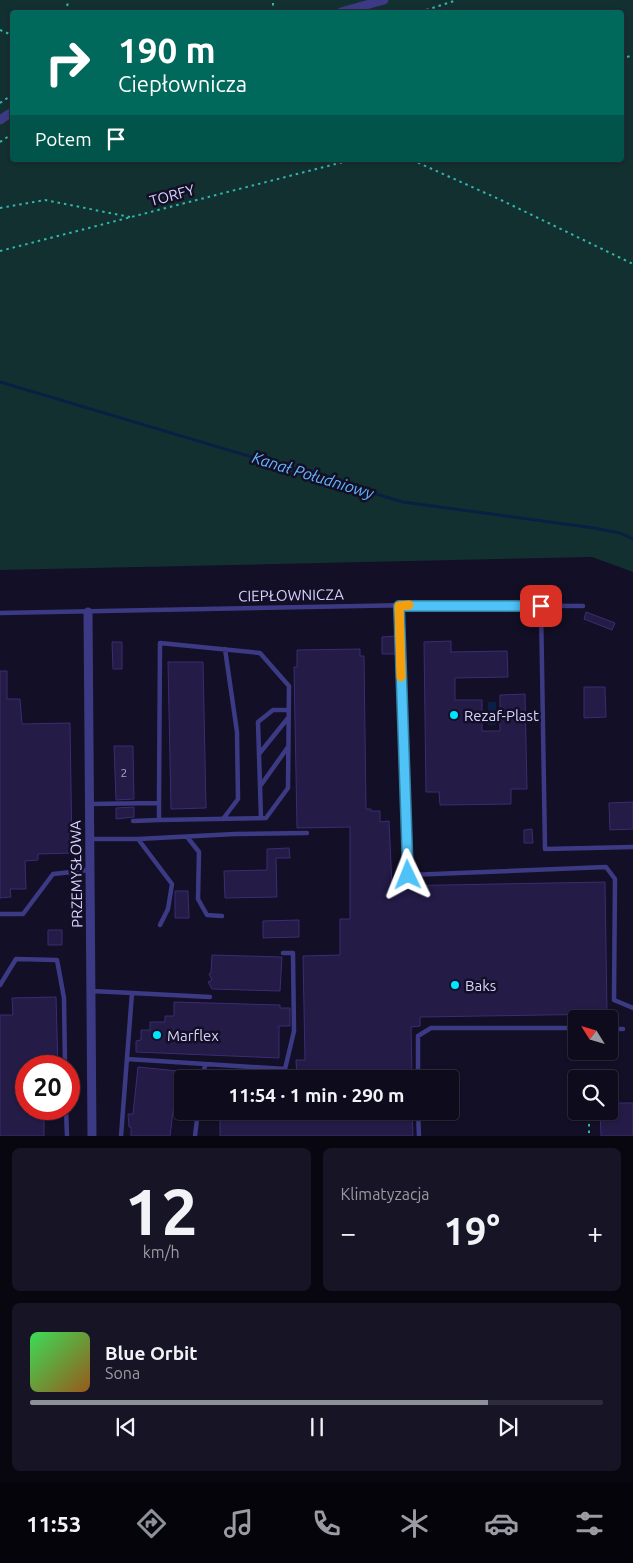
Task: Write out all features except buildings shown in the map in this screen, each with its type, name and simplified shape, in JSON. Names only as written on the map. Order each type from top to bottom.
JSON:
[{"type":"street","points":[[348,10],[384,0]]},
{"type":"street","name":"PRZEMYSŁOWA","points":[[88,612],[92,1136]]},
{"type":"lane","name":"CIEPŁOWNICZA","points":[[0,614],[399,606],[583,606]]},
{"type":"lane","points":[[399,606],[408,875],[606,867],[615,879],[614,1000],[633,1008]]},
{"type":"lane","points":[[541,606],[545,849],[633,846]]},
{"type":"lane","points":[[133,821],[266,818],[288,788],[289,686],[260,653],[160,643],[159,820]]},
{"type":"lane","points":[[223,819],[238,799],[237,732],[225,649]]},
{"type":"lane","points":[[261,818],[258,722],[273,710],[289,710]]},
{"type":"lane","points":[[259,754],[288,717]]},
{"type":"lane","points":[[260,786],[288,747]]},
{"type":"lane","points":[[89,804],[159,803]]},
{"type":"lane","points":[[90,839],[138,840],[235,834],[307,833]]},
{"type":"lane","points":[[188,838],[199,852],[198,899],[208,914],[222,916]]},
{"type":"lane","points":[[138,840],[172,884],[168,909],[160,925]]},
{"type":"lane","points":[[0,914],[23,914],[53,874],[90,870]]},
{"type":"lane","points":[[127,1059],[285,1069],[294,1031],[294,953],[284,953]]},
{"type":"lane","points":[[0,985],[16,960],[57,960],[64,998],[66,1055]]},
{"type":"lane","points":[[91,991],[210,997]]},
{"type":"lane","points":[[121,1136],[132,994]]},
{"type":"lane","points":[[418,1070],[418,1036],[431,1028],[568,1028]]},
{"type":"lane","points":[[618,1029],[623,1029]]},
{"type":"lane","points":[[205,1070],[206,1064]]},
{"type":"lane","points":[[66,1120],[67,1136]]},
{"type":"lane","points":[[195,1136],[197,1120]]},
{"type":"lane","points":[[418,1120],[419,1136]]},
{"type":"path","points":[[426,10],[457,0]]},
{"type":"path","name":"TORFY","points":[[0,251],[342,162]]},
{"type":"path","points":[[416,162],[501,200],[633,264]]},
{"type":"path","points":[[0,208],[45,200],[132,217]]},
{"type":"path","points":[[589,1120],[589,1136]]},
{"type":"green space","points":[[0,0],[633,0],[633,572],[592,557],[0,570]]},
{"type":"water","points":[[488,702],[496,702],[496,725],[488,725]]},
{"type":"waterway","name":"Kanał Południowy","points":[[0,382],[403,502],[594,528],[620,533],[633,539]]},
{"type":"slow traffic","points":[[401,677],[399,606],[409,605]]},
{"type":"place","name":"Rezaf-Plast","points":[[454,715]]},
{"type":"place","name":"Baks","points":[[455,985]]},
{"type":"place","name":"Marflex","points":[[157,1035]]},
{"type":"route","points":[[408,875],[399,606],[541,606]]}]
